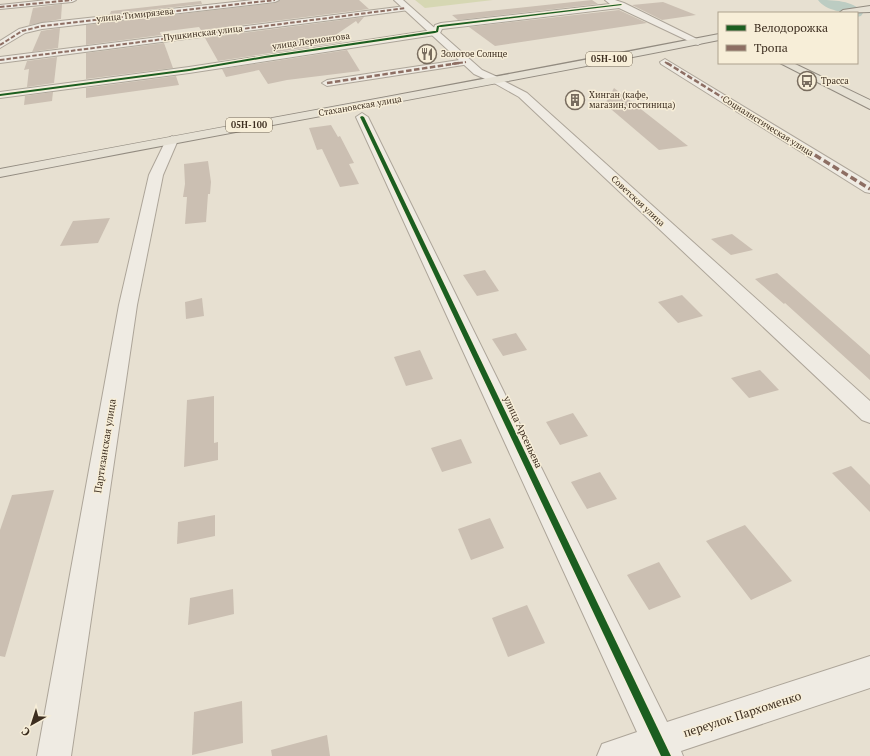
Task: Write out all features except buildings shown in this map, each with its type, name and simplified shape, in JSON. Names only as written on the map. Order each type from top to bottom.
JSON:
[{"type":"main road","points":[[850,12],[870,9]]},
{"type":"main road","name":"Стахановская улица","points":[[0,173],[263,122],[498,81],[718,37]]},
{"type":"main road","points":[[787,64],[870,105]]},
{"type":"street","points":[[0,7],[72,0]]},
{"type":"street","name":"улица Тимирязева","points":[[0,45],[22,31],[42,26],[275,0]]},
{"type":"street","name":"Советская улица","points":[[398,0],[478,72],[523,95],[870,414]]},
{"type":"street","points":[[608,0],[698,42]]},
{"type":"street","name":"улица Лермонтова","points":[[0,95],[189,70],[265,57],[435,32],[437,31],[438,27],[441,26],[621,5]]},
{"type":"street","name":"Пушкинская улица","points":[[0,60],[406,8]]},
{"type":"street","points":[[327,83],[466,62]]},
{"type":"street","name":"Социалистическая улица","points":[[665,62],[870,189]]},
{"type":"street","name":"улица Арсеньева","points":[[362,117],[662,749]]},
{"type":"street","name":"Партизанская улица","points":[[54,756],[128,305],[156,175],[172,140]]},
{"type":"street","name":"переулок Пархоменко","points":[[614,756],[662,749],[870,672]]},
{"type":"green space","points":[[415,0],[493,0],[425,8]]},
{"type":"waterway","points":[[826,0],[853,12]]},
{"type":"marked path","points":[[0,7],[72,0]]},
{"type":"marked path","points":[[0,45],[22,31],[42,26],[275,0]]},
{"type":"marked path","points":[[0,60],[406,8]]},
{"type":"marked path","points":[[327,83],[466,62]]},
{"type":"marked path","points":[[665,62],[870,189]]},
{"type":"cycle path","points":[[0,95],[189,70],[265,57],[435,32],[437,31],[438,27],[441,26],[621,5]]},
{"type":"cycle path","points":[[362,117],[666,756]]},
{"type":"place","name":"Золотое Солнце","points":[[427,54]]},
{"type":"place","name":"Трасса","points":[[807,81]]},
{"type":"place","name":"Хинган (кафе, магазин, гостиница)","points":[[575,100]]}]
